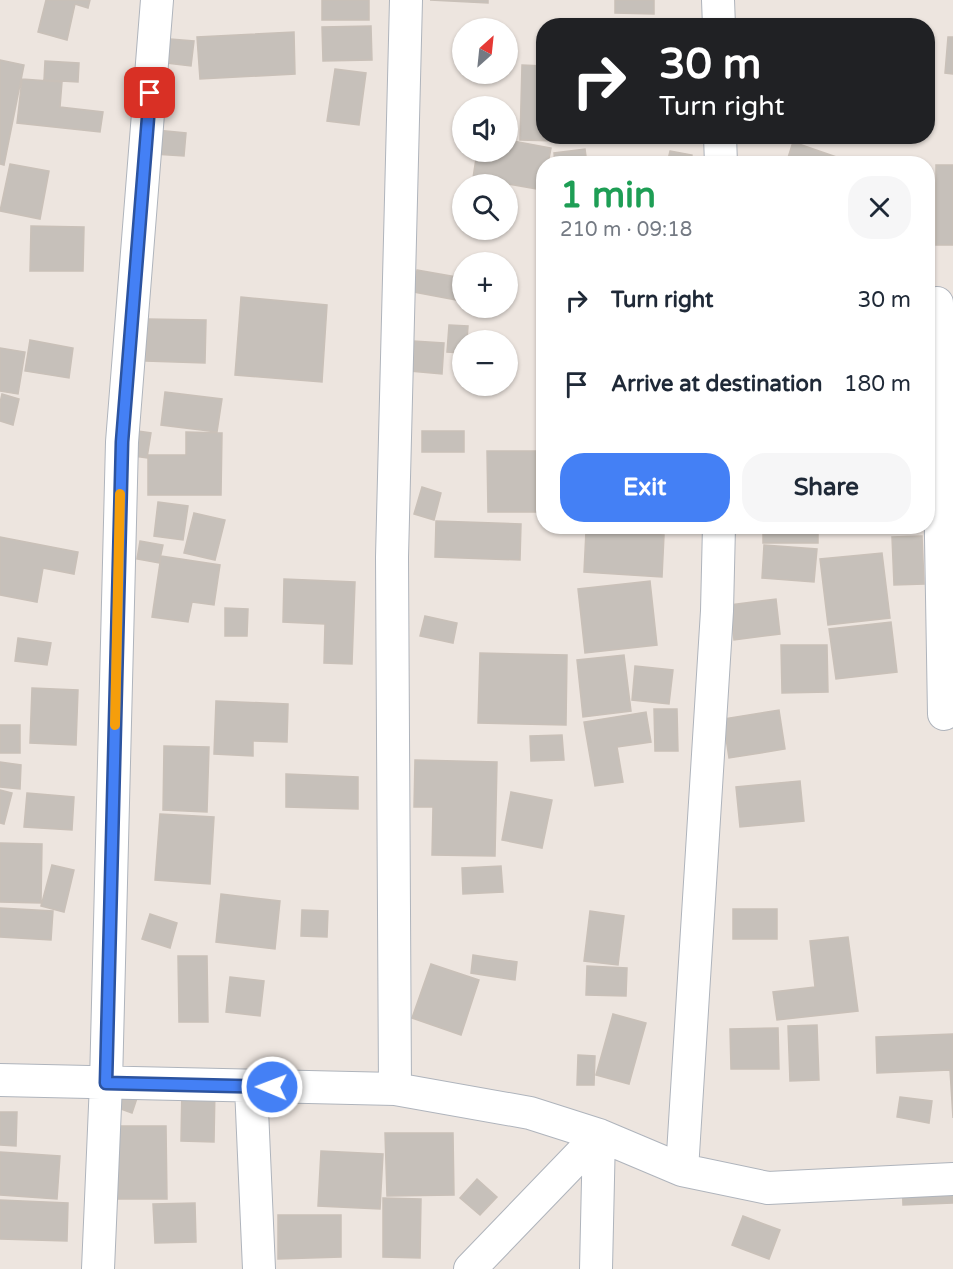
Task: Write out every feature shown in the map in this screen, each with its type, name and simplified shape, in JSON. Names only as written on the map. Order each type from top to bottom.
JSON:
[{"type":"street","points":[[98,1269],[106,1083],[122,442],[157,0]]},
{"type":"street","points":[[395,1089],[392,556],[406,0]]},
{"type":"street","points":[[718,0],[719,18]]},
{"type":"street","points":[[939,304],[944,714]]},
{"type":"street","points":[[682,1170],[717,611],[719,534]]},
{"type":"street","points":[[0,1080],[395,1089],[530,1113],[599,1135],[682,1170],[768,1188],[953,1179]]},
{"type":"street","points":[[251,1086],[259,1269]]},
{"type":"street","points":[[470,1269],[599,1135]]},
{"type":"street","points":[[596,1269],[599,1135]]},
{"type":"building","points":[[46,0],[90,0],[88,8],[75,4],[67,40],[38,32]]},
{"type":"building","points":[[322,0],[369,0],[369,20],[322,20]]},
{"type":"building","points":[[430,0],[488,0],[488,3]]},
{"type":"building","points":[[615,0],[654,0],[654,14],[615,13]]},
{"type":"building","points":[[371,26],[372,60],[323,61],[322,27]]},
{"type":"building","points":[[294,32],[295,74],[200,79],[197,37]]},
{"type":"building","points":[[948,37],[953,37],[953,74],[945,73]]},
{"type":"building","points":[[170,39],[194,41],[191,66],[167,63]]},
{"type":"building","points":[[0,60],[24,65],[4,165],[0,164]]},
{"type":"building","points":[[45,61],[79,63],[78,82],[44,80]]},
{"type":"building","points":[[522,65],[536,66],[536,140],[520,140]]},
{"type":"building","points":[[335,69],[366,73],[359,125],[327,121]]},
{"type":"building","points":[[22,79],[62,82],[60,107],[103,112],[100,132],[17,123]]},
{"type":"building","points":[[156,130],[186,133],[184,156],[154,154]]},
{"type":"building","points":[[518,142],[551,148],[550,156],[536,156],[536,189],[518,186],[518,174],[474,174],[475,162],[518,162]]},
{"type":"building","points":[[792,144],[799,144],[834,156],[789,156]]},
{"type":"building","points":[[585,149],[586,156],[554,156],[554,153]]},
{"type":"building","points":[[670,151],[692,155],[692,156],[669,156]]},
{"type":"building","points":[[10,164],[49,171],[40,219],[0,211]]},
{"type":"building","points":[[936,165],[953,165],[953,245],[936,245]]},
{"type":"building","points":[[31,226],[84,227],[83,271],[30,271]]},
{"type":"building","points":[[417,270],[452,276],[452,299],[413,292]]},
{"type":"building","points":[[241,297],[327,305],[322,382],[235,375]]},
{"type":"building","points":[[147,319],[206,320],[205,363],[146,361]]},
{"type":"building","points":[[449,325],[468,326],[468,330],[452,330],[452,352],[447,352]]},
{"type":"building","points":[[30,340],[73,348],[69,378],[25,371]]},
{"type":"building","points":[[413,341],[444,343],[442,374],[410,371]]},
{"type":"building","points":[[0,348],[25,352],[18,394],[0,391]]},
{"type":"building","points":[[165,392],[222,399],[217,432],[161,425]]},
{"type":"building","points":[[2,394],[19,399],[13,425],[0,421]]},
{"type":"building","points":[[131,430],[151,433],[147,458],[127,455]]},
{"type":"building","points":[[422,431],[464,431],[464,452],[422,452]]},
{"type":"building","points":[[186,432],[222,433],[221,495],[148,495],[148,455],[186,455]]},
{"type":"building","points":[[487,451],[536,451],[536,512],[488,512]]},
{"type":"building","points":[[422,487],[441,493],[434,520],[414,514]]},
{"type":"building","points":[[158,502],[188,506],[183,540],[154,536]]},
{"type":"building","points":[[194,513],[225,520],[215,560],[184,553]]},
{"type":"building","points":[[436,521],[521,524],[520,560],[435,557]]},
{"type":"building","points":[[586,534],[664,535],[662,577],[584,572]]},
{"type":"building","points":[[763,534],[818,534],[818,543],[763,543]]},
{"type":"building","points":[[922,536],[924,584],[894,585],[892,537]]},
{"type":"building","points":[[0,537],[78,552],[74,574],[43,568],[37,602],[0,595]]},
{"type":"building","points":[[140,541],[163,545],[159,563],[137,559]]},
{"type":"building","points":[[764,545],[817,549],[814,582],[762,578]]},
{"type":"building","points":[[882,553],[890,618],[828,625],[820,559]]},
{"type":"building","points":[[161,556],[220,565],[214,605],[192,602],[188,622],[152,617]]},
{"type":"building","points":[[284,579],[355,582],[352,664],[324,663],[325,624],[283,622]]},
{"type":"building","points":[[650,581],[657,645],[585,653],[578,589]]},
{"type":"building","points":[[776,599],[780,634],[734,640],[730,605]]},
{"type":"building","points":[[225,608],[248,609],[247,636],[225,636]]},
{"type":"building","points":[[425,616],[457,623],[453,643],[420,636]]},
{"type":"building","points":[[891,622],[897,672],[836,679],[829,629]]},
{"type":"building","points":[[18,638],[51,643],[47,665],[15,661]]},
{"type":"building","points":[[781,645],[827,645],[828,692],[782,693]]},
{"type":"building","points":[[480,653],[567,655],[566,725],[478,723]]},
{"type":"building","points":[[624,655],[631,711],[583,717],[577,660]]},
{"type":"building","points":[[635,666],[673,670],[669,704],[632,700]]},
{"type":"building","points":[[32,688],[78,690],[76,745],[30,743]]},
{"type":"building","points":[[216,701],[288,704],[287,742],[253,741],[253,756],[214,754]]},
{"type":"building","points":[[654,709],[677,709],[678,751],[655,751]]},
{"type":"building","points":[[779,710],[785,749],[729,758],[723,719]]},
{"type":"building","points":[[646,712],[651,742],[617,747],[623,782],[595,786],[584,722]]},
{"type":"building","points":[[0,725],[20,725],[20,753],[0,753]]},
{"type":"building","points":[[562,735],[564,760],[531,761],[530,736]]},
{"type":"building","points":[[164,746],[209,747],[207,812],[163,810]]},
{"type":"building","points":[[415,760],[497,762],[495,856],[432,855],[433,807],[414,807]]},
{"type":"building","points":[[0,762],[21,765],[20,789],[0,787]]},
{"type":"building","points":[[286,774],[358,777],[358,809],[286,807]]},
{"type":"building","points":[[800,781],[804,821],[740,827],[736,787]]},
{"type":"building","points":[[0,790],[12,793],[4,824],[0,823]]},
{"type":"building","points":[[511,792],[552,800],[542,848],[502,840]]},
{"type":"building","points":[[27,793],[74,797],[72,830],[24,827]]},
{"type":"building","points":[[160,814],[214,817],[210,884],[155,880]]},
{"type":"building","points":[[0,843],[42,844],[41,903],[0,902]]},
{"type":"building","points":[[52,865],[74,870],[64,912],[41,906]]},
{"type":"building","points":[[501,866],[503,892],[463,894],[462,868]]},
{"type":"building","points":[[221,894],[280,901],[275,949],[216,942]]},
{"type":"building","points":[[0,908],[53,911],[51,940],[0,937]]},
{"type":"building","points":[[733,909],[777,909],[777,939],[733,939]]},
{"type":"building","points":[[302,910],[328,911],[327,937],[301,936]]},
{"type":"building","points":[[590,911],[624,916],[618,965],[584,961]]},
{"type":"building","points":[[150,914],[177,923],[170,948],[142,939]]},
{"type":"building","points":[[848,937],[858,1011],[777,1020],[773,992],[815,987],[810,941]]},
{"type":"building","points":[[473,955],[517,962],[515,980],[471,973]]},
{"type":"building","points":[[178,956],[207,956],[208,1022],[179,1022]]},
{"type":"building","points":[[431,964],[479,980],[461,1035],[412,1018]]},
{"type":"building","points":[[587,966],[627,968],[626,996],[586,995]]},
{"type":"building","points":[[230,977],[264,981],[260,1016],[226,1012]]},
{"type":"building","points":[[613,1014],[646,1023],[629,1084],[596,1075]]},
{"type":"building","points":[[817,1025],[819,1080],[790,1081],[788,1026]]},
{"type":"building","points":[[778,1028],[779,1069],[731,1069],[730,1029]]},
{"type":"building","points":[[953,1034],[953,1118],[950,1070],[877,1073],[876,1037]]},
{"type":"building","points":[[578,1055],[595,1056],[594,1085],[577,1085]]},
{"type":"building","points":[[182,1086],[215,1087],[214,1142],[181,1141]]},
{"type":"building","points":[[139,1092],[132,1113],[102,1102]]},
{"type":"building","points":[[900,1097],[932,1101],[929,1123],[897,1117]]},
{"type":"building","points":[[0,1112],[17,1112],[16,1146],[0,1145]]},
{"type":"building","points":[[103,1126],[166,1126],[167,1199],[104,1199]]},
{"type":"building","points":[[385,1133],[453,1133],[454,1195],[387,1196]]},
{"type":"building","points":[[321,1151],[383,1154],[380,1209],[318,1206]]},
{"type":"building","points":[[0,1152],[60,1156],[57,1199],[0,1195]]},
{"type":"building","points":[[953,1175],[953,1203],[903,1205],[902,1177]]},
{"type":"building","points":[[477,1179],[497,1197],[480,1215],[460,1198]]},
{"type":"building","points":[[383,1198],[421,1199],[420,1258],[383,1257]]},
{"type":"building","points":[[0,1200],[68,1203],[67,1241],[0,1239]]},
{"type":"building","points":[[195,1203],[196,1242],[155,1243],[153,1204]]},
{"type":"building","points":[[278,1215],[341,1215],[341,1257],[278,1259]]},
{"type":"building","points":[[743,1216],[780,1230],[769,1259],[732,1245]]},
{"type":"slow traffic","points":[[115,725],[120,494]]},
{"type":"route","points":[[150,93],[122,442],[106,1083],[272,1087]]}]
